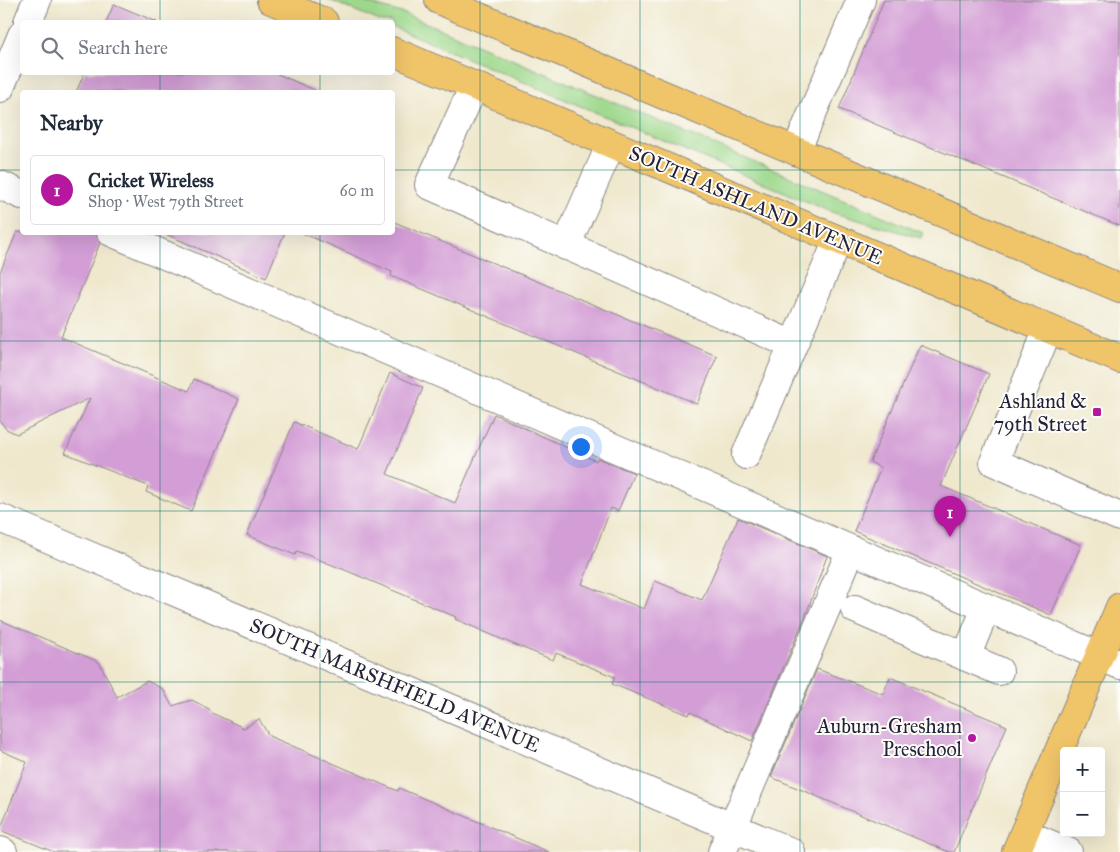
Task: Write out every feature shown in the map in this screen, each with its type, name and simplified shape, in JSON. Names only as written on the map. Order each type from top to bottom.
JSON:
[{"type":"main road","points":[[271,0],[319,20]]},
{"type":"main road","points":[[439,0],[1120,288]]},
{"type":"main road","name":"SOUTH ASHLAND AVENUE","points":[[395,52],[1120,359]]},
{"type":"main road","points":[[1020,842],[1110,661],[1119,610]]},
{"type":"street","points":[[29,20],[37,0]]},
{"type":"street","points":[[796,151],[861,0]]},
{"type":"street","points":[[0,88],[20,40]]},
{"type":"street","points":[[474,86],[428,186],[793,345]]},
{"type":"street","points":[[566,246],[611,144]]},
{"type":"street","points":[[0,185],[20,194]]},
{"type":"street","points":[[118,235],[1110,661]]},
{"type":"street","points":[[746,454],[838,240]]},
{"type":"street","points":[[1048,329],[994,462],[1120,517]]},
{"type":"street","name":"SOUTH MARSHFIELD AVENUE","points":[[0,518],[728,840],[791,852]]},
{"type":"street","points":[[728,840],[851,550]]},
{"type":"street","points":[[966,657],[986,608]]},
{"type":"street","points":[[855,609],[999,671]]},
{"type":"street","points":[[1020,842],[1068,852]]},
{"type":"green space","points":[[329,0],[357,0],[405,14],[923,233],[921,238],[834,213],[395,28],[395,20],[377,20]]},
{"type":"building","points":[[884,0],[1120,0],[1120,226],[839,109]]},
{"type":"building","points":[[114,4],[152,20],[107,20]]},
{"type":"building","points":[[84,75],[280,75],[314,90],[77,90]]},
{"type":"building","points":[[395,222],[717,356],[697,404],[391,276],[392,272],[307,235],[395,235]]},
{"type":"building","points":[[17,232],[20,232],[20,235],[97,235],[100,243],[61,337],[189,391],[194,379],[239,399],[191,511],[146,492],[148,486],[65,453],[90,398],[17,434],[6,429],[0,421],[0,272]]},
{"type":"building","points":[[168,235],[284,235],[266,278]]},
{"type":"building","points":[[920,345],[989,374],[941,486],[1081,545],[1051,615],[854,531],[881,468],[870,462]]},
{"type":"building","points":[[390,373],[423,388],[387,474],[455,503],[494,414],[596,461],[597,458],[634,473],[618,511],[611,508],[582,584],[644,609],[655,581],[702,600],[738,518],[827,556],[805,617],[752,741],[690,712],[689,715],[612,684],[615,677],[556,653],[553,660],[345,570],[297,551],[295,555],[247,535],[294,422],[358,449]]},
{"type":"building","points":[[0,620],[99,662],[117,697],[147,681],[163,689],[172,706],[192,700],[209,709],[212,713],[244,728],[259,719],[269,736],[398,791],[399,788],[549,852],[54,852],[0,830],[27,762],[0,750]]},
{"type":"building","points":[[817,669],[883,694],[890,677],[1007,726],[954,852],[949,852],[771,777]]},
{"type":"place","name":"Ashland & 79th Street","points":[[1097,412]]},
{"type":"place","name":"Cricket Wireless","points":[[950,537]]},
{"type":"place","name":"Auburn-Gresham Preschool","points":[[972,738]]}]
